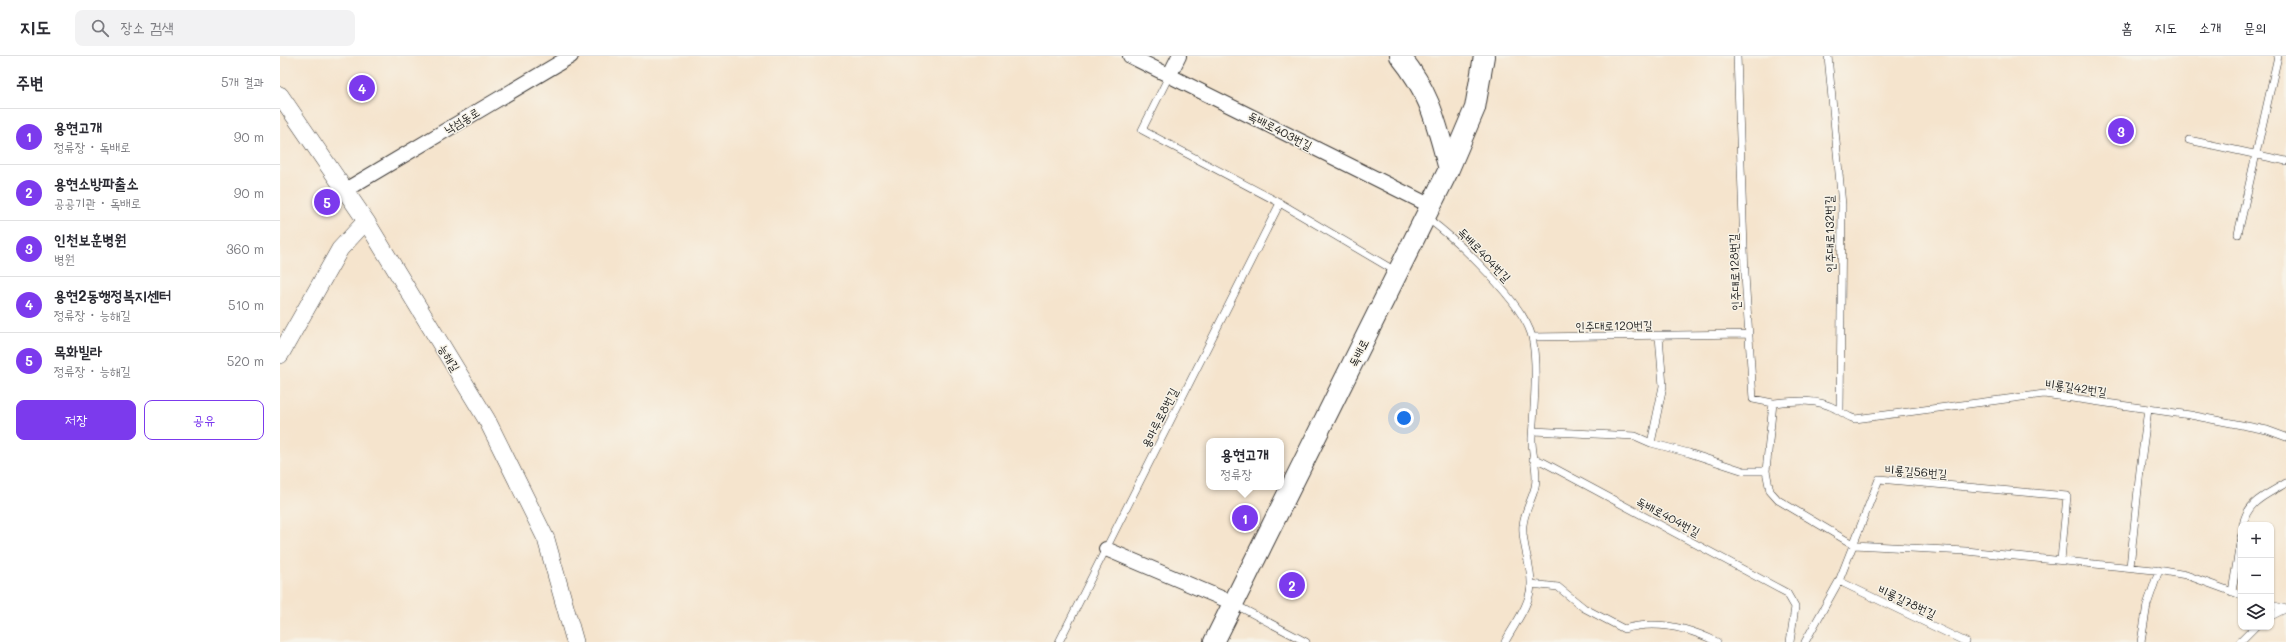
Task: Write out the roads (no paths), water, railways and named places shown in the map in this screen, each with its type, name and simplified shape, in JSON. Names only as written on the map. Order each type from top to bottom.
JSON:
[{"type":"main road","points":[[1400,56],[1422,86],[1432,109],[1449,169]]},
{"type":"main road","name":"독배로","points":[[1214,642],[1399,273],[1449,169],[1475,108],[1484,56]]},
{"type":"street","name":"낙섬동로","points":[[352,186],[571,56]]},
{"type":"street","name":"독배로403번길","points":[[1130,56],[1428,211]]},
{"type":"street","points":[[1169,76],[1179,56]]},
{"type":"street","name":"능해길","points":[[280,95],[366,221],[487,420],[546,539],[575,642]]},
{"type":"street","points":[[280,355],[340,250],[366,221]]},
{"type":"street","points":[[1106,549],[1233,603]]},
{"type":"lane","name":"인주대로128번길","points":[[1737,56],[1753,399],[1773,403]]},
{"type":"lane","name":"인주대로132번길","points":[[1828,56],[1842,205],[1840,411]]},
{"type":"lane","points":[[2238,234],[2278,56]]},
{"type":"lane","points":[[1169,76],[1142,130],[1280,203],[1399,273]]},
{"type":"lane","points":[[2189,140],[2286,161]]},
{"type":"lane","name":"용마루로8번길","points":[[1059,642],[1280,203]]},
{"type":"lane","name":"독배로404번길","points":[[1428,211],[1514,303],[1526,320],[1532,337],[1534,385],[1531,453],[1536,466],[1535,488],[1522,527],[1531,584],[1528,600],[1505,642]]},
{"type":"lane","points":[[1659,336],[1749,334]]},
{"type":"lane","name":"인주대로120번길","points":[[1532,337],[1659,336],[1663,386],[1651,443]]},
{"type":"lane","name":"비룡길42번길","points":[[1773,403],[1795,401],[1816,402],[1840,411],[1848,418],[1855,419],[2044,394],[2148,409],[2267,430],[2286,437]]},
{"type":"lane","points":[[1773,403],[1766,471],[1770,491],[1778,500],[1854,545],[1966,552],[2159,570],[2186,575],[2238,594]]},
{"type":"lane","points":[[2130,567],[2148,409]]},
{"type":"lane","points":[[1533,430],[1635,436],[1651,443],[1689,452],[1744,470],[1766,471]]},
{"type":"lane","name":"독배로404번길","points":[[1533,459],[1550,466],[1773,586],[1791,598],[1795,607],[1790,642]]},
{"type":"lane","name":"비룡길56번길","points":[[1854,545],[1879,479],[2068,496],[2061,560]]},
{"type":"lane","points":[[2244,522],[2245,513],[2250,506],[2286,483]]},
{"type":"lane","points":[[1805,642],[1839,581],[1854,545]]},
{"type":"lane","points":[[2232,592],[2238,555]]},
{"type":"lane","points":[[2141,642],[2148,605],[2159,570]]},
{"type":"lane","name":"비룡길78번길","points":[[1839,581],[1966,642]]},
{"type":"lane","points":[[1531,584],[1558,587],[1584,608],[1624,629],[1640,625],[1682,628],[1717,642]]},
{"type":"lane","points":[[1233,603],[1306,642]]},
{"type":"lane","points":[[2274,606],[2286,609]]},
{"type":"lane","points":[[2274,615],[2286,609]]},
{"type":"lane","points":[[2240,642],[2252,630]]},
{"type":"place","name":"용현2동행정복지센터","points":[[362,88]]},
{"type":"place","name":"인천보훈병원","points":[[2121,131]]},
{"type":"place","name":"목화빌라","points":[[327,202]]},
{"type":"place","name":"용현고개","points":[[1245,518]]},
{"type":"place","name":"용현소방파출소","points":[[1292,585]]}]
